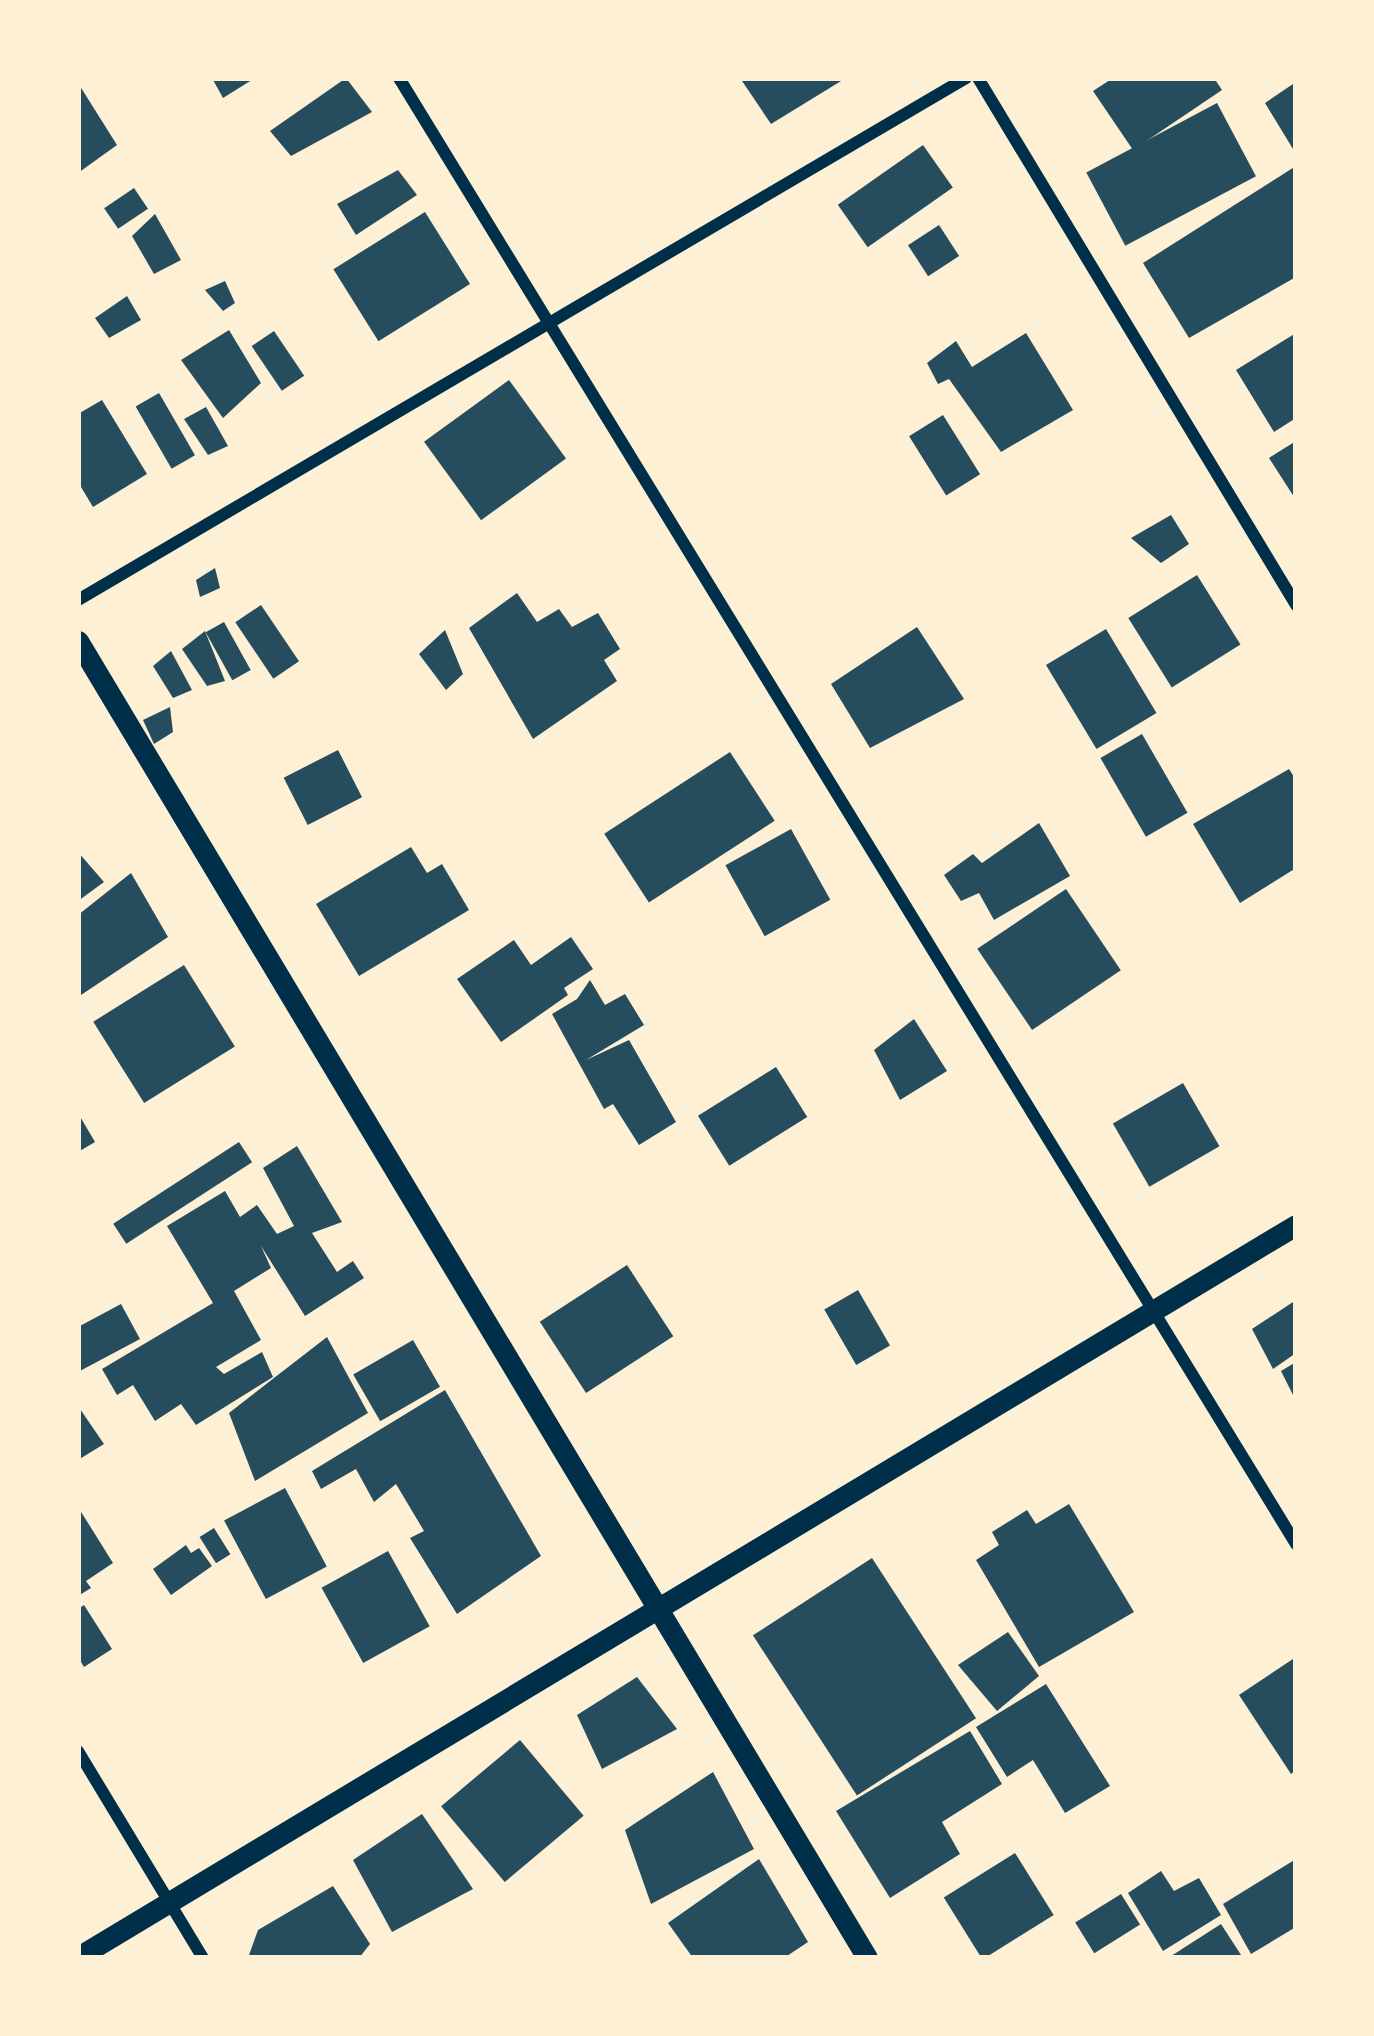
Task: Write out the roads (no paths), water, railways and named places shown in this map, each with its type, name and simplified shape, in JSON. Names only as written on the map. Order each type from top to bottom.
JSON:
[{"type":"street","points":[[399,78],[1296,1544]]},
{"type":"street","points":[[78,600],[966,78]]},
{"type":"street","points":[[978,78],[1296,605]]},
{"type":"street","points":[[78,640],[867,1958]]},
{"type":"street","points":[[78,1957],[1296,1226]]},
{"type":"street","points":[[78,1751],[203,1958]]}]
